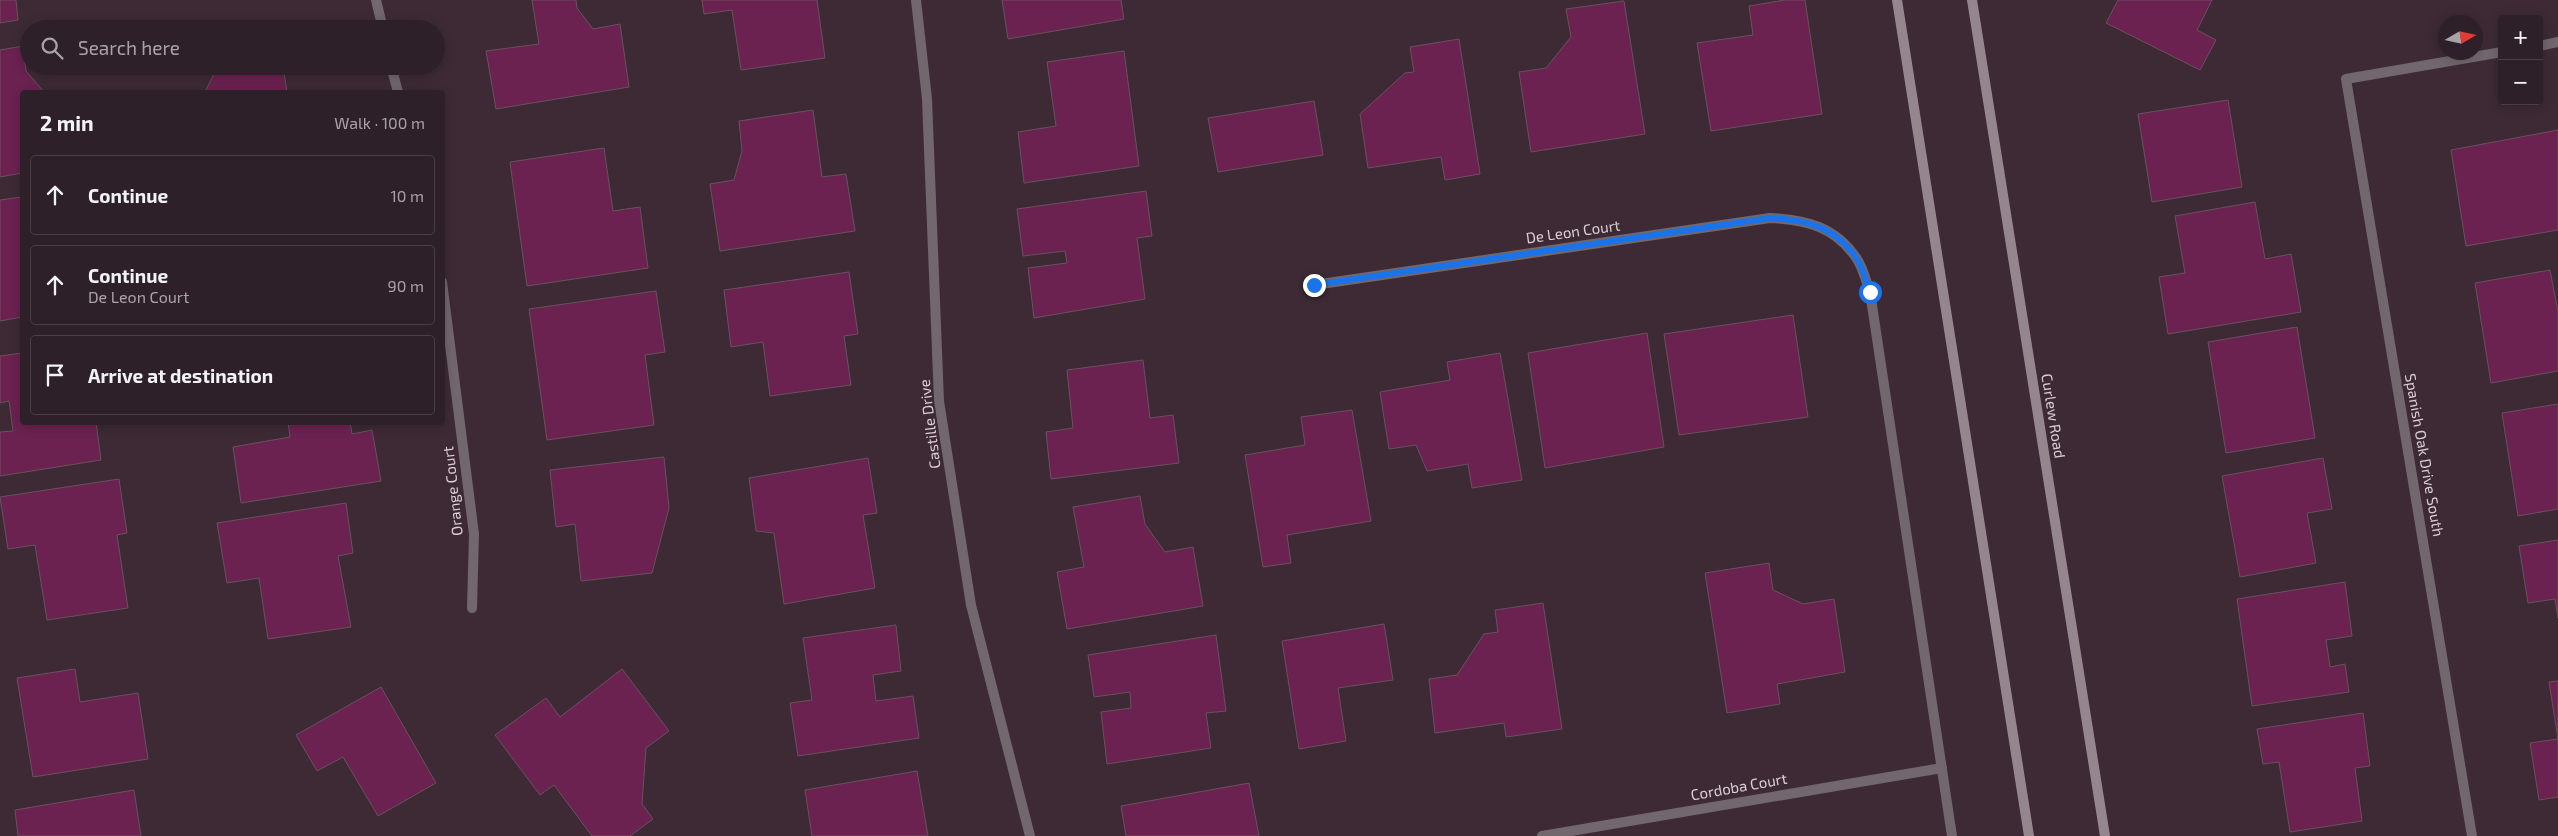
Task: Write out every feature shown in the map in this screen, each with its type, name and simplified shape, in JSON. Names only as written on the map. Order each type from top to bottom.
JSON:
[{"type":"main road","points":[[1897,0],[2029,836]]},
{"type":"main road","name":"Curlew Road","points":[[1972,0],[2105,836]]},
{"type":"street","points":[[376,0],[380,20]]},
{"type":"street","name":"Castille Drive","points":[[916,0],[927,100],[940,401],[971,605],[1030,836]]},
{"type":"street","points":[[2543,45],[2558,42]]},
{"type":"street","name":"Spanish Oak Drive South","points":[[2472,836],[2346,79],[2498,53]]},
{"type":"street","points":[[393,75],[397,90]]},
{"type":"street","name":"De Leon Court","points":[[1314,285],[1770,218],[1804,220],[1834,234],[1858,259],[1870,292],[1942,768]]},
{"type":"street","name":"Orange Court","points":[[445,306],[474,534],[472,608]]},
{"type":"street","points":[[1942,768],[1952,836]]},
{"type":"street","name":"Cordoba Court","points":[[1542,836],[1942,768]]},
{"type":"building","points":[[0,0],[16,0],[18,20],[0,23]]},
{"type":"building","points":[[532,0],[576,0],[577,8],[593,29],[620,24],[629,87],[496,109],[486,51],[539,44]]},
{"type":"building","points":[[702,0],[817,0],[825,58],[741,70],[732,10],[704,14]]},
{"type":"building","points":[[1002,0],[1121,0],[1124,19],[1008,39]]},
{"type":"building","points":[[1785,0],[1805,0],[1822,114],[1711,131],[1697,43],[1753,35],[1749,6]]},
{"type":"building","points":[[2118,0],[2212,0],[2197,30],[2216,40],[2200,70],[2106,23]]},
{"type":"building","points":[[1624,1],[1645,134],[1531,152],[1519,72],[1546,68],[1571,37],[1566,9]]},
{"type":"building","points":[[1459,39],[1480,174],[1445,180],[1441,157],[1368,168],[1360,114],[1405,73],[1414,72],[1410,47]]},
{"type":"building","points":[[20,47],[20,75],[29,75],[42,90],[20,90],[20,173],[0,177],[0,50]]},
{"type":"building","points":[[1124,51],[1139,166],[1024,183],[1018,132],[1056,126],[1047,62]]},
{"type":"building","points":[[214,75],[284,75],[287,90],[206,90]]},
{"type":"building","points":[[2228,100],[2242,187],[2152,202],[2138,114]]},
{"type":"building","points":[[1314,101],[1323,155],[1218,172],[1208,118]]},
{"type":"building","points":[[813,110],[822,177],[846,174],[855,231],[720,251],[710,184],[734,180],[742,151],[739,121]]},
{"type":"building","points":[[2558,130],[2558,230],[2466,246],[2451,150]]},
{"type":"building","points":[[604,148],[613,211],[640,207],[648,268],[527,286],[510,162]]},
{"type":"building","points":[[1146,191],[1152,236],[1137,238],[1145,299],[1034,318],[1028,268],[1067,263],[1065,251],[1023,256],[1017,209]]},
{"type":"building","points":[[20,197],[20,317],[0,321],[0,200]]},
{"type":"building","points":[[2255,202],[2265,259],[2291,254],[2301,312],[2168,334],[2159,277],[2185,273],[2175,216]]},
{"type":"building","points":[[2550,270],[2558,312],[2558,371],[2491,383],[2475,283]]},
{"type":"building","points":[[849,272],[858,334],[844,336],[851,385],[770,396],[763,342],[731,347],[724,290]]},
{"type":"building","points":[[656,291],[665,352],[645,355],[654,425],[547,440],[529,309]]},
{"type":"building","points":[[1793,315],[1808,417],[1679,435],[1664,334]]},
{"type":"building","points":[[2297,327],[2315,438],[2226,453],[2208,342]]},
{"type":"building","points":[[1647,333],[1664,447],[1545,468],[1528,353]]},
{"type":"building","points":[[20,353],[20,425],[96,425],[101,460],[0,476],[0,432],[13,431],[9,401],[0,403],[0,356]]},
{"type":"building","points":[[1500,353],[1522,480],[1472,488],[1468,464],[1427,471],[1416,445],[1389,449],[1380,392],[1450,380],[1447,362]]},
{"type":"building","points":[[1143,360],[1150,418],[1173,415],[1179,463],[1051,479],[1046,432],[1073,428],[1067,370]]},
{"type":"building","points":[[2558,404],[2558,509],[2518,516],[2502,413]]},
{"type":"building","points":[[1352,410],[1371,521],[1287,535],[1291,563],[1263,567],[1245,455],[1305,445],[1301,417]]},
{"type":"building","points":[[288,425],[350,425],[352,434],[372,430],[381,481],[241,503],[233,447],[290,437]]},
{"type":"building","points":[[664,457],[669,508],[652,573],[581,581],[575,524],[556,527],[550,470]]},
{"type":"building","points":[[868,458],[877,513],[863,515],[875,588],[784,604],[774,533],[756,531],[749,478]]},
{"type":"building","points":[[2323,458],[2332,509],[2307,513],[2316,563],[2240,577],[2222,476]]},
{"type":"building","points":[[119,479],[127,533],[117,535],[128,608],[47,620],[35,545],[8,549],[0,497]]},
{"type":"building","points":[[1140,496],[1145,524],[1165,552],[1193,547],[1203,606],[1067,629],[1057,572],[1084,567],[1073,507]]},
{"type":"building","points":[[346,503],[353,553],[338,556],[351,627],[268,639],[259,578],[227,583],[217,523]]},
{"type":"building","points":[[2558,540],[2558,618],[2555,599],[2528,603],[2519,546]]},
{"type":"building","points":[[1769,563],[1773,590],[1803,604],[1834,599],[1845,672],[1777,684],[1780,704],[1727,713],[1705,573]]},
{"type":"building","points":[[2345,582],[2352,636],[2326,640],[2330,667],[2345,664],[2349,692],[2252,706],[2237,599]]},
{"type":"building","points":[[1543,603],[1562,729],[1506,737],[1504,723],[1435,733],[1429,679],[1457,675],[1484,634],[1498,632],[1495,610]]},
{"type":"building","points":[[1384,624],[1393,680],[1338,688],[1346,741],[1299,749],[1282,641]]},
{"type":"building","points":[[896,625],[901,671],[873,675],[876,701],[913,696],[919,738],[798,756],[790,703],[812,700],[803,638]]},
{"type":"building","points":[[1216,635],[1226,711],[1206,713],[1211,748],[1107,764],[1101,712],[1131,708],[1130,692],[1094,697],[1088,655]]},
{"type":"building","points":[[75,669],[80,702],[138,693],[148,759],[33,777],[17,678]]},
{"type":"building","points":[[622,669],[669,731],[646,748],[642,804],[653,819],[630,836],[592,836],[554,785],[540,795],[495,735],[546,698],[560,717]]},
{"type":"building","points":[[2558,681],[2558,739],[2549,682]]},
{"type":"building","points":[[381,687],[436,783],[378,816],[343,757],[317,771],[296,735]]},
{"type":"building","points":[[2363,713],[2370,766],[2355,768],[2362,821],[2290,832],[2279,762],[2263,764],[2257,729]]},
{"type":"building","points":[[2558,739],[2558,797],[2539,800],[2530,743]]},
{"type":"building","points":[[917,771],[928,836],[812,836],[805,790]]},
{"type":"building","points":[[1249,783],[1259,836],[1126,836],[1121,806]]},
{"type":"building","points":[[134,790],[141,836],[18,836],[15,810]]},
{"type":"route","points":[[1314,285],[1770,218],[1804,220],[1834,234],[1858,259],[1870,292]]}]
